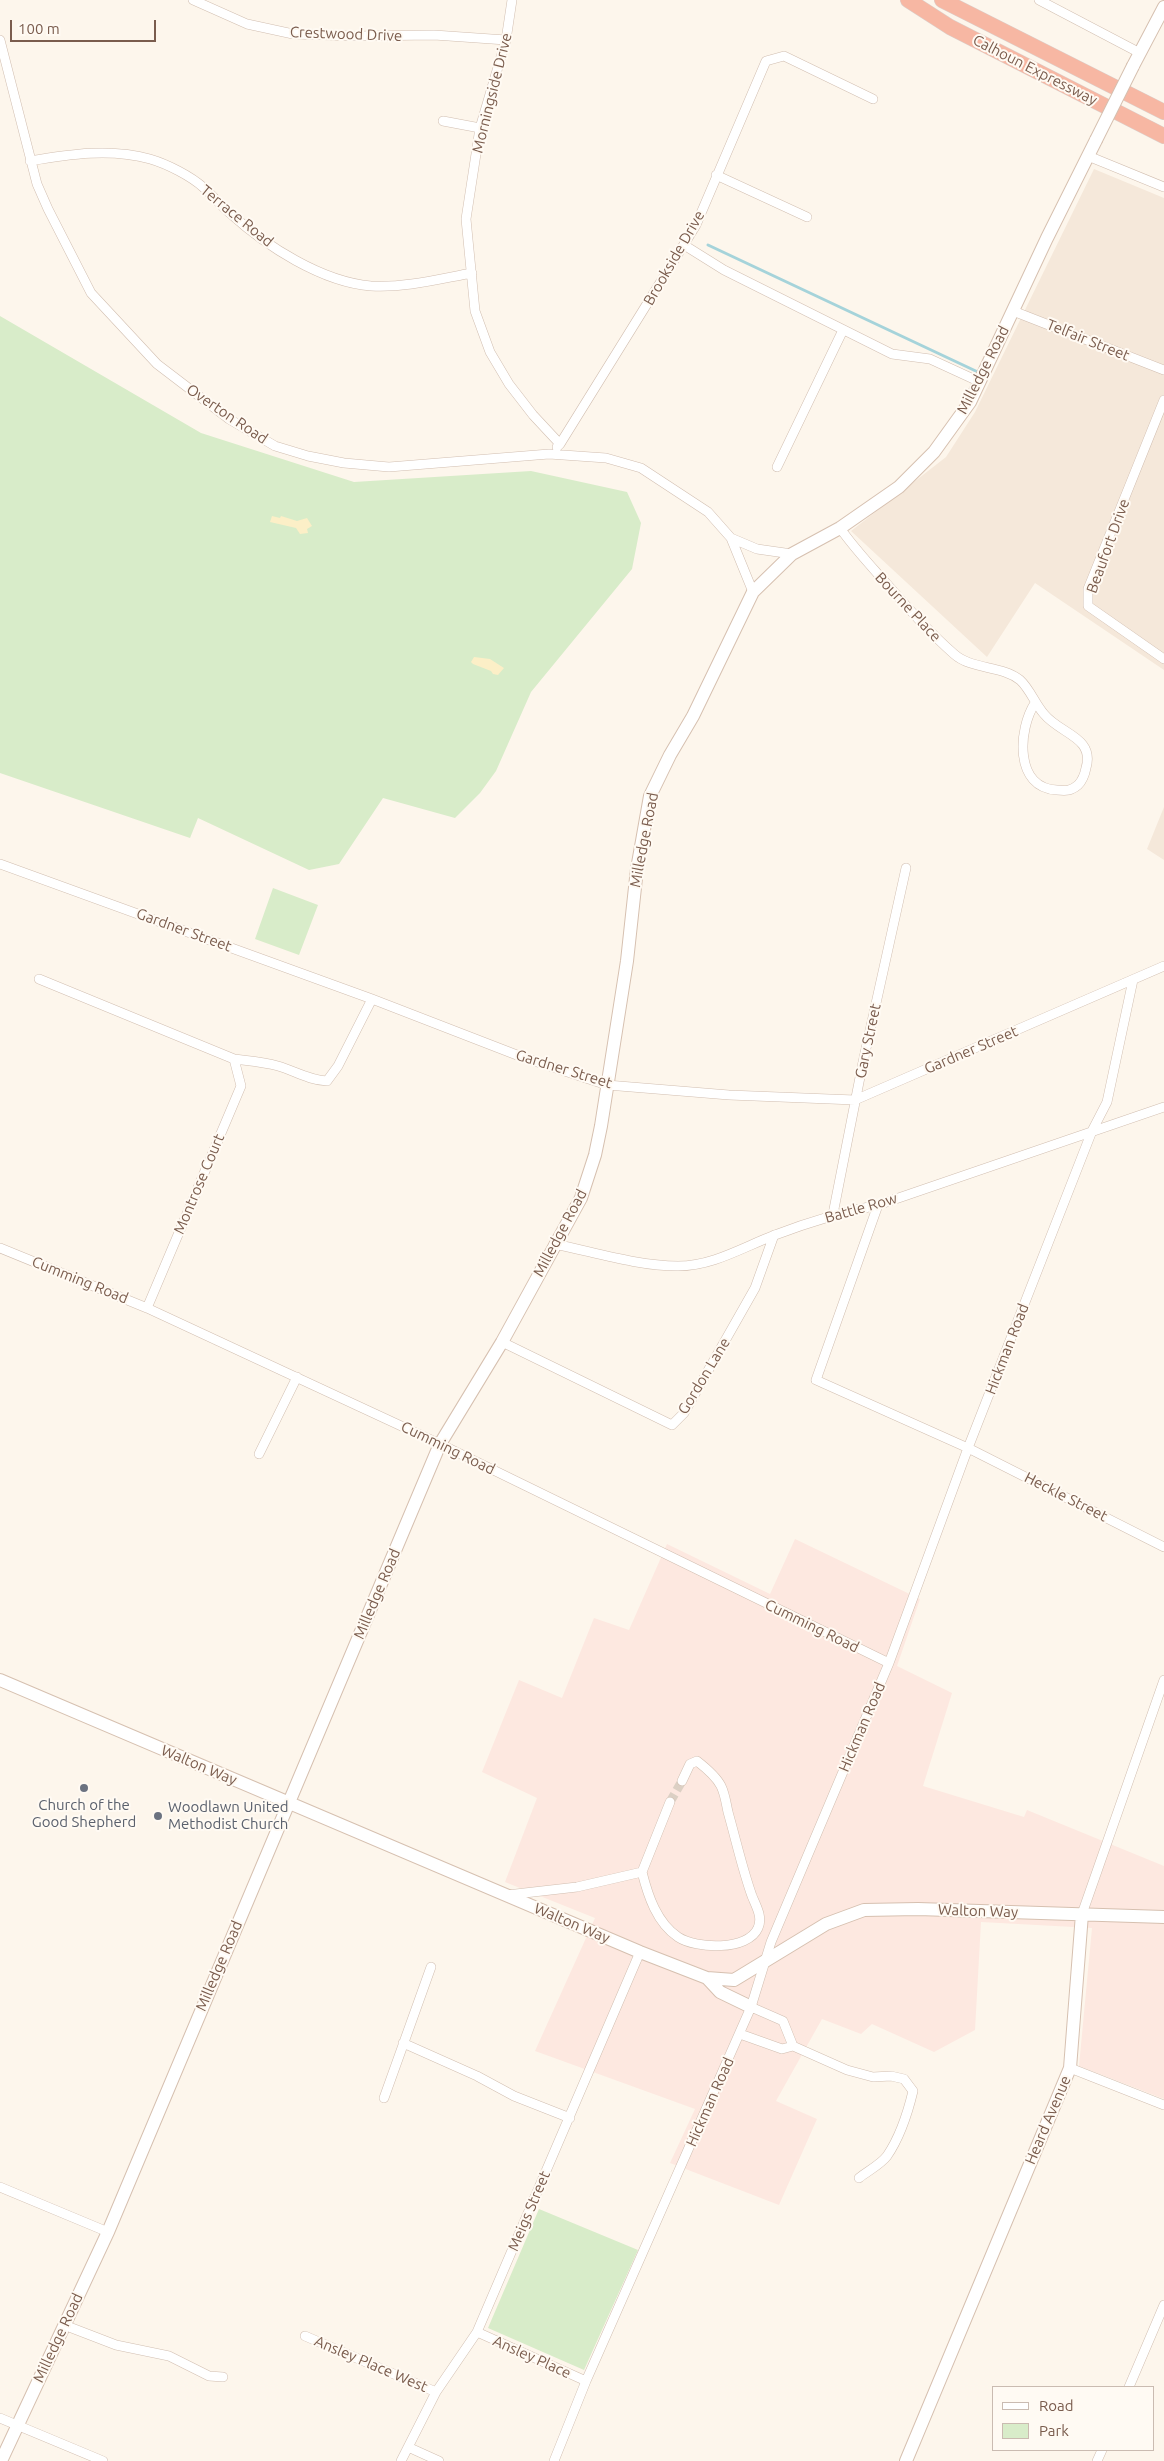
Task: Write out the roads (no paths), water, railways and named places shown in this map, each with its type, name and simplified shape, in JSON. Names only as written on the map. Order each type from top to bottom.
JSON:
[{"type":"highway","name":"Calhoun Expressway","points":[[908,0],[950,27],[1164,136]]},
{"type":"highway","name":"Calhoun Expressway","points":[[942,0],[1164,112]]},
{"type":"street","name":"Crestwood Drive","points":[[192,0],[248,24],[293,34],[354,36],[434,35],[506,40]]},
{"type":"street","name":"Morningside Drive","points":[[512,0],[506,40],[480,128],[466,219],[475,311],[490,352],[527,408],[560,444]]},
{"type":"street","points":[[1039,0],[1140,52]]},
{"type":"street","name":"Milledge Road","points":[[1,2461],[108,2232],[440,1444],[502,1342],[554,1244],[581,1198],[595,1155],[627,961],[637,868],[650,796],[670,755],[693,716],[753,592],[792,554],[840,528],[899,487],[934,452],[970,402],[1088,156],[1164,7]]},
{"type":"street","name":"Overton Road","points":[[0,40],[30,161],[48,209],[91,293],[157,364],[229,419],[275,446],[335,461],[388,468],[549,454],[606,458],[641,468],[708,512],[731,538],[753,592]]},
{"type":"street","name":"Brookside Drive","points":[[560,444],[696,225],[766,61],[784,56],[873,99]]},
{"type":"street","points":[[443,121],[480,128]]},
{"type":"street","name":"Terrace Road","points":[[30,161],[73,154],[121,153],[152,160],[202,186],[230,214],[263,241],[299,262],[340,279],[370,286],[401,286],[472,273]]},
{"type":"street","points":[[1088,156],[1164,187]]},
{"type":"street","points":[[716,175],[807,217]]},
{"type":"street","points":[[684,245],[724,270],[892,354],[930,359],[980,382]]},
{"type":"street","name":"Telfair Street","points":[[1013,311],[1164,370]]},
{"type":"street","points":[[777,467],[844,330]]},
{"type":"street","name":"Beaufort Drive","points":[[1164,400],[1088,589],[1088,606],[1164,659]]},
{"type":"street","points":[[549,454],[560,444]]},
{"type":"street","name":"Bourne Place","points":[[840,528],[858,553],[930,633],[956,656],[978,667],[1005,672],[1020,681],[1053,724],[1083,743],[1089,757],[1080,784],[1069,791],[1048,790],[1032,780],[1024,764],[1027,715],[1036,703]]},
{"type":"street","name":"Overton Road","points":[[731,538],[757,549],[792,554]]},
{"type":"street","name":"Gardner Street","points":[[0,864],[372,998],[522,1057],[607,1085],[729,1095],[855,1100],[1164,966]]},
{"type":"street","name":"Gary Street","points":[[833,1214],[855,1100],[906,868]]},
{"type":"street","points":[[39,979],[234,1059],[280,1067],[312,1080],[327,1080],[338,1066],[372,998]]},
{"type":"street","name":"Hickman Road","points":[[554,2461],[586,2381],[740,2034],[751,2007],[771,1942],[889,1664],[968,1448],[1092,1131],[1107,1102],[1133,980]]},
{"type":"street","name":"Montrose Court","points":[[147,1308],[241,1086],[234,1059]]},
{"type":"street","name":"Battle Row","points":[[554,1244],[638,1262],[679,1266],[716,1260],[774,1235],[833,1214],[878,1205],[1164,1107]]},
{"type":"street","points":[[878,1205],[816,1380],[968,1448]]},
{"type":"street","name":"Gordon Lane","points":[[502,1342],[672,1425],[684,1413],[755,1288],[774,1235]]},
{"type":"street","name":"Cumming Road","points":[[0,1248],[147,1308],[297,1377],[440,1444],[889,1664]]},
{"type":"street","points":[[259,1454],[297,1377]]},
{"type":"street","name":"Heckle Street","points":[[968,1448],[1164,1547]]},
{"type":"street","name":"Walton Way","points":[[0,1680],[640,1952],[707,1978],[734,1980],[826,1924],[864,1910],[918,1909],[1164,1917]]},
{"type":"street","name":"Heard Avenue","points":[[906,2461],[1070,2068],[1082,1914],[1164,1680]]},
{"type":"street","points":[[670,1802],[642,1872],[648,1894],[660,1919],[679,1938],[703,1944],[730,1946],[749,1939],[757,1930],[761,1920],[745,1876],[721,1786],[711,1773],[697,1761],[690,1764],[682,1780]]},
{"type":"street","points":[[507,1895],[578,1887],[642,1872]]},
{"type":"street","points":[[757,1930],[771,1942]]},
{"type":"street","name":"Meigs Street","points":[[401,2461],[436,2392],[477,2332],[640,1952]]},
{"type":"street","points":[[384,2098],[431,1968]]},
{"type":"street","points":[[707,1978],[720,1992],[783,2021],[793,2046]]},
{"type":"street","points":[[740,2034],[782,2049],[793,2046],[846,2070],[873,2077],[891,2076],[904,2079],[913,2091],[908,2109],[886,2157],[859,2178]]},
{"type":"street","points":[[404,2043],[469,2072],[514,2096],[570,2118]]},
{"type":"street","points":[[1070,2068],[1164,2105]]},
{"type":"street","points":[[0,2187],[108,2232]]},
{"type":"street","points":[[1129,2386],[1164,2305]]},
{"type":"street","points":[[64,2325],[116,2345],[169,2356],[209,2376],[222,2377]]},
{"type":"street","name":"Ansley Place","points":[[477,2332],[586,2381]]},
{"type":"street","name":"Ansley Place West","points":[[305,2336],[436,2392]]},
{"type":"street","points":[[0,2418],[103,2461]]},
{"type":"street","points":[[408,2447],[439,2461]]},
{"type":"waterway","points":[[708,245],[980,373]]},
{"type":"tunnel","points":[[670,1802],[682,1781]]},
{"type":"place","name":"Church of the Good Shepherd","points":[[84,1788]]},
{"type":"place","name":"Woodlawn United Methodist Church","points":[[158,1816]]}]
